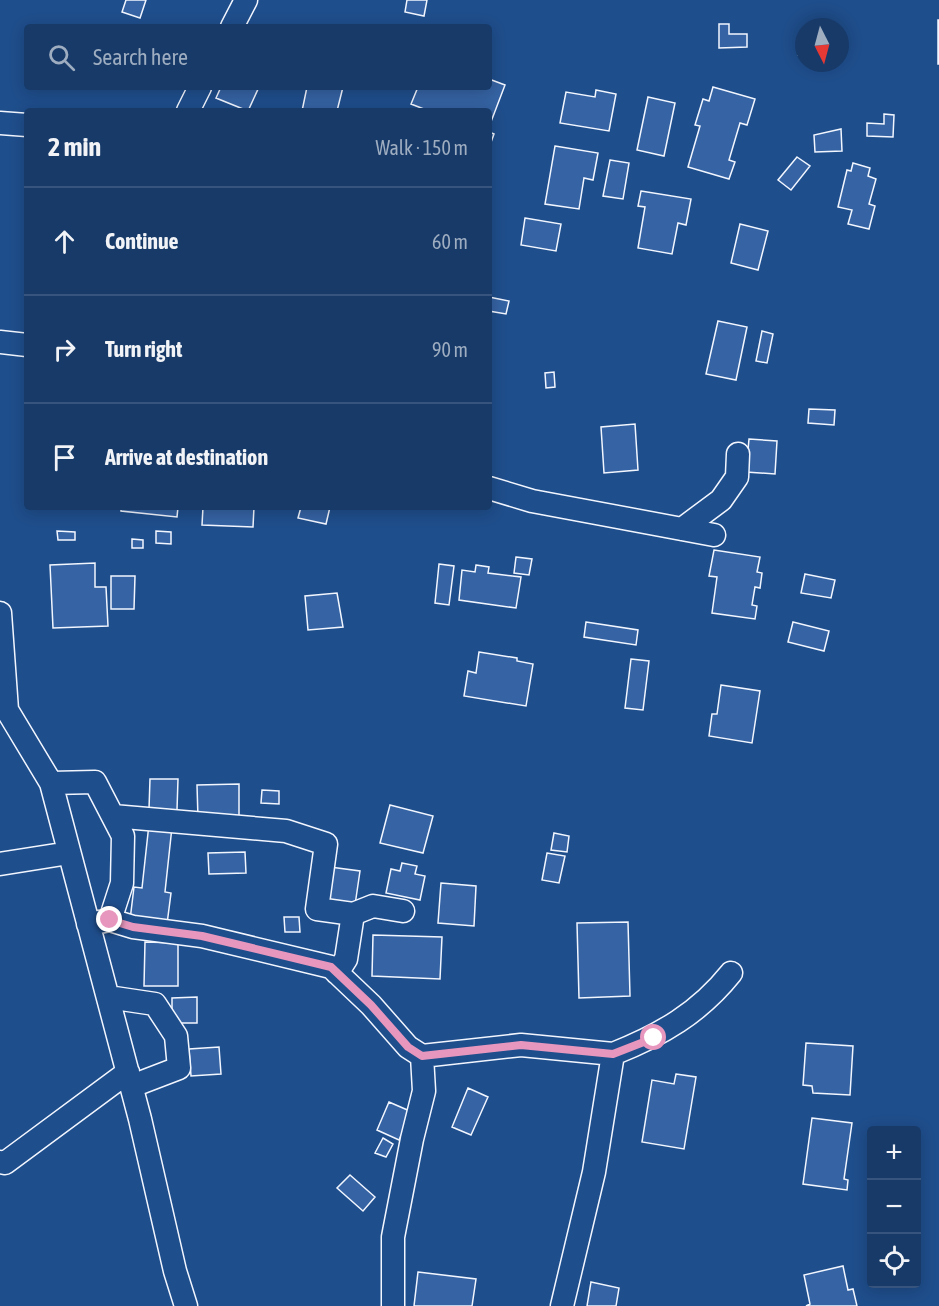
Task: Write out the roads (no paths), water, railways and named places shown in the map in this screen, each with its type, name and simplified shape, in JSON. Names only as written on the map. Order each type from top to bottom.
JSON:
[{"type":"street","points":[[234,24],[246,0]]},
{"type":"street","points":[[190,108],[198,90]]},
{"type":"street","points":[[0,123],[24,125]]},
{"type":"street","points":[[0,342],[24,346]]},
{"type":"street","points":[[682,529],[721,500],[737,477],[738,454]]},
{"type":"street","points":[[492,489],[532,501],[714,535]]},
{"type":"street","points":[[0,612],[7,710],[51,783],[69,853],[99,922],[108,997],[186,1306]]},
{"type":"street","points":[[51,783],[95,782],[123,836],[122,883],[99,922]]},
{"type":"street","points":[[112,816],[286,831],[326,844],[317,909],[353,914],[373,906],[403,911]]},
{"type":"street","points":[[0,864],[69,853]]},
{"type":"street","points":[[337,973],[346,958],[353,914]]},
{"type":"street","points":[[99,922],[224,941],[331,967],[371,1005],[408,1047],[422,1056],[521,1045],[613,1054],[654,1038],[712,997],[732,973]]},
{"type":"street","points":[[0,1162],[5,1162],[130,1079],[179,1068],[176,1036],[155,1004],[108,997]]},
{"type":"street","points":[[562,1306],[594,1172],[613,1054]]},
{"type":"street","points":[[393,1306],[393,1237],[424,1091],[422,1056]]}]
